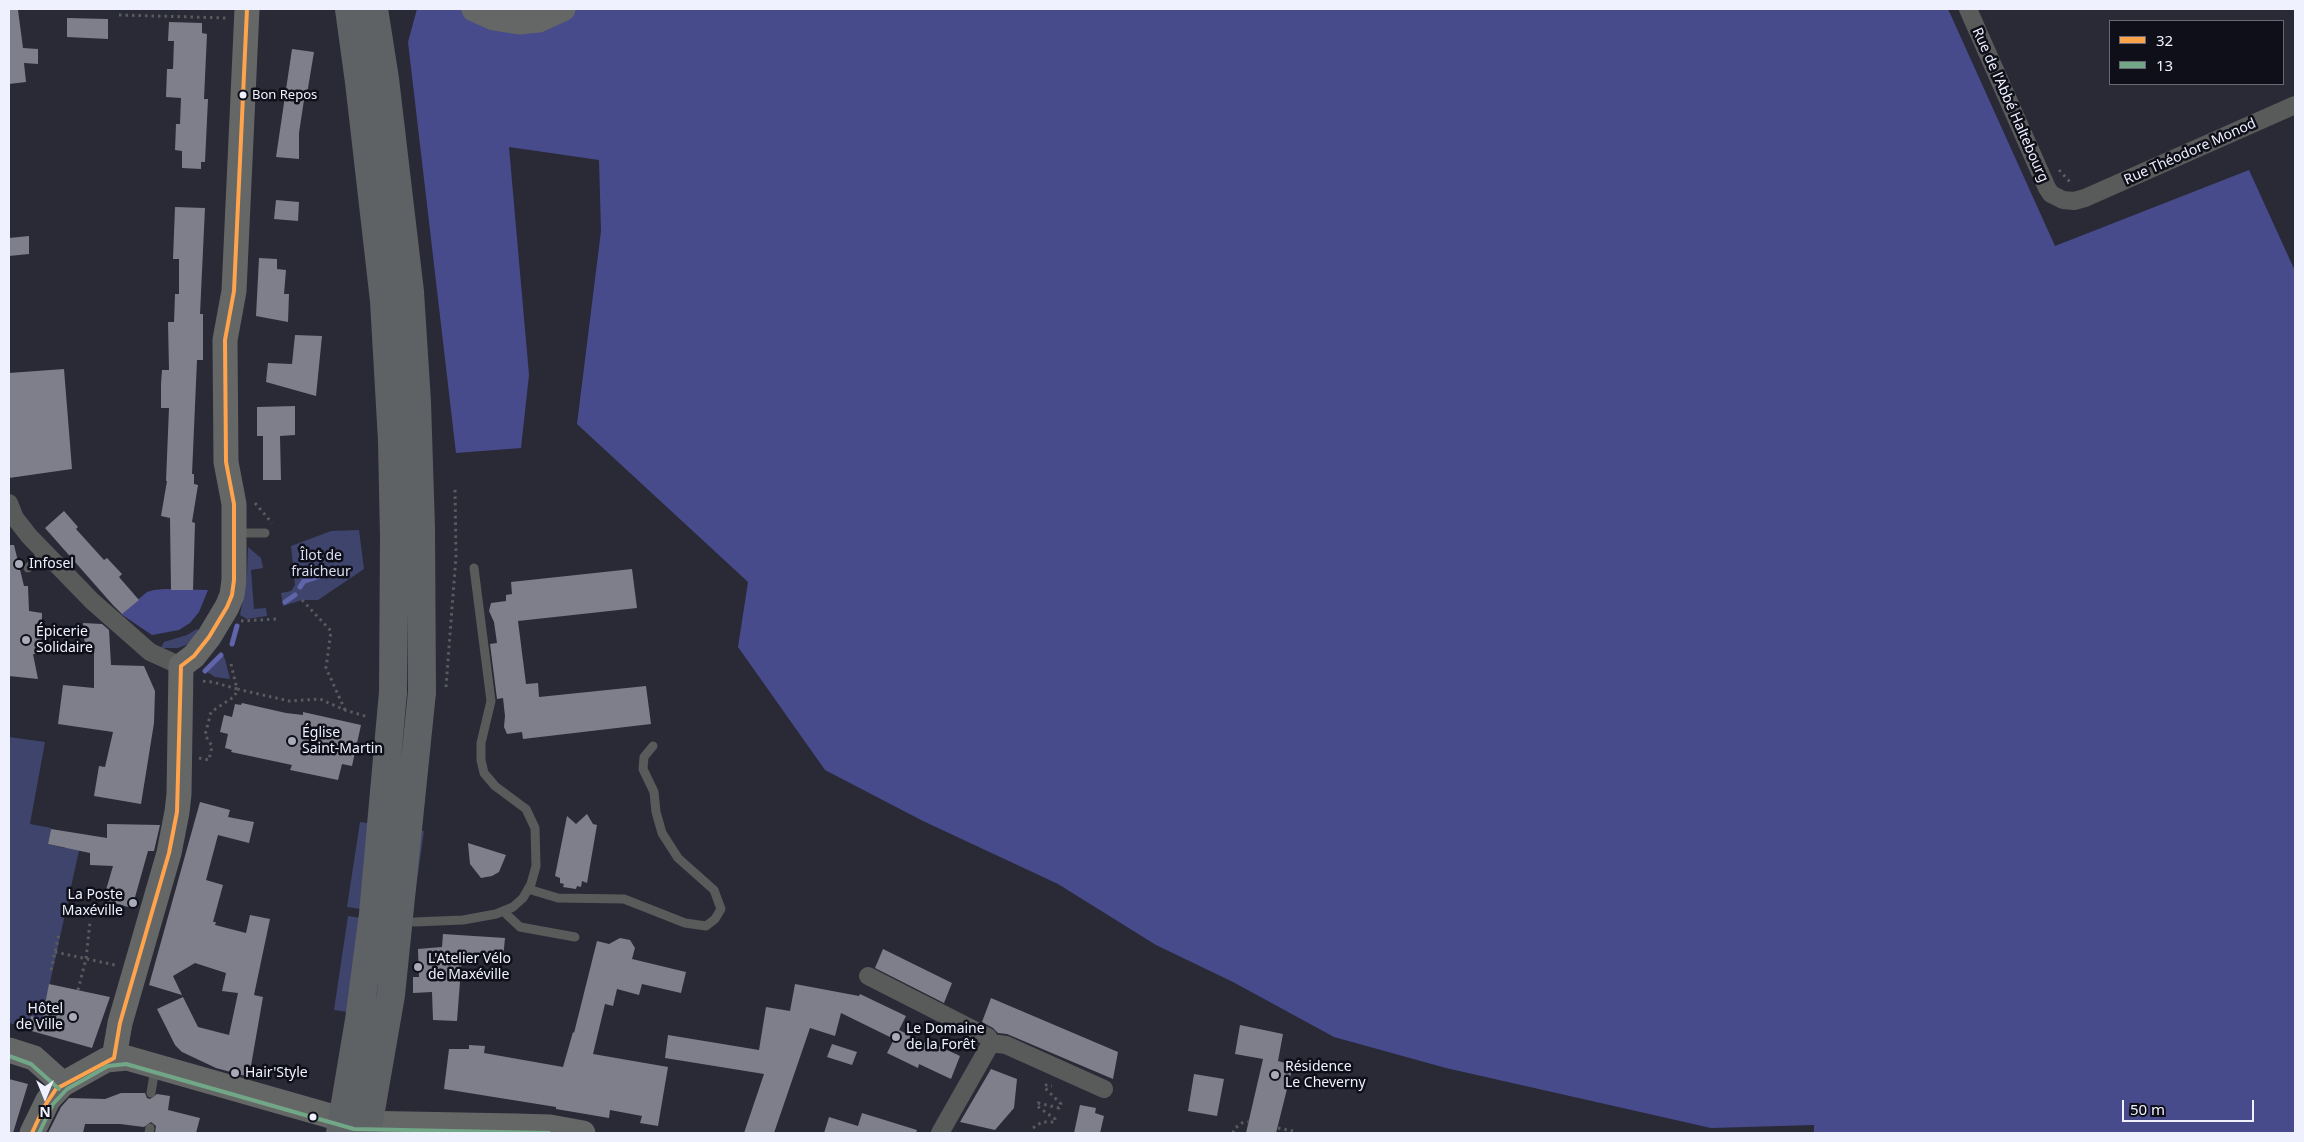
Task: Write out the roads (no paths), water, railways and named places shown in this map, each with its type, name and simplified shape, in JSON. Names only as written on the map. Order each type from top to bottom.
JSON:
[{"type":"highway","points":[[340,1133],[359,1020],[373,914],[393,692],[394,537],[392,441],[385,310],[349,9]]},
{"type":"highway","points":[[374,9],[385,79],[410,292],[421,508],[434,692],[391,995],[381,1130]]},
{"type":"street","points":[[474,9],[494,18],[519,22],[539,20],[563,9]]},
{"type":"street","name":"Rue de l'Abbé Haltebourg","points":[[1968,9],[2047,188],[2051,194],[2063,200],[2074,201],[2085,198]]},
{"type":"street","points":[[180,666],[194,656],[209,637],[232,595],[234,580],[233,492],[226,462],[225,340],[234,291],[239,13]]},
{"type":"street","name":"Rue Théodore Monod","points":[[2085,198],[2295,106]]},
{"type":"street","points":[[11,514],[44,552],[92,601],[150,652],[180,666]]},
{"type":"street","points":[[114,1058],[120,1023],[169,854],[177,812],[179,794],[180,666]]},
{"type":"street","points":[[868,976],[988,1037],[990,1043],[940,1133]]},
{"type":"street","points":[[990,1043],[1006,1045],[1104,1089]]},
{"type":"street","points":[[9,1050],[34,1058],[63,1084]]},
{"type":"street","points":[[32,1133],[48,1100],[63,1084],[114,1058],[127,1058],[155,1065],[214,1085],[381,1130],[517,1126],[550,1127],[583,1133]]},
{"type":"lane","points":[[234,533],[266,534]]},
{"type":"lane","points":[[28,568],[44,552]]},
{"type":"lane","points":[[414,922],[463,920],[513,907],[528,889],[536,866],[535,828],[526,809],[495,786],[484,773],[481,760],[481,743],[491,701],[474,568]]},
{"type":"lane","points":[[528,889],[558,898],[624,898],[685,923],[706,926],[715,919],[721,909],[714,890],[678,858],[662,833],[656,812],[654,792],[642,769],[644,757],[653,746]]},
{"type":"lane","points":[[503,911],[520,926],[576,937]]},
{"type":"lane","points":[[151,1093],[155,1065]]},
{"type":"waterway","points":[[300,587],[304,581],[320,576]]},
{"type":"waterway","points":[[285,602],[295,595]]},
{"type":"waterway","points":[[232,644],[237,626]]},
{"type":"waterway","points":[[205,671],[221,655]]},
{"type":"place","name":"Bon Repos","points":[[243,95]]},
{"type":"place","name":"Infosel","points":[[19,564]]},
{"type":"place","name":"Épicerie Solidaire","points":[[26,640]]},
{"type":"place","name":"Église Saint-Martin","points":[[292,741]]},
{"type":"place","name":"La Poste Maxéville","points":[[133,903]]},
{"type":"place","name":"L'Atelier Vélo de Maxéville","points":[[418,967]]},
{"type":"place","name":"Hôtel de Ville","points":[[73,1017]]},
{"type":"place","name":"Le Domaine de la Forêt","points":[[896,1037]]},
{"type":"place","name":"Hair'Style","points":[[235,1073]]},
{"type":"place","name":"Résidence Le Cheverny","points":[[1275,1075]]},
{"type":"park label","name":"Îlot de fraicheur","points":[[321,564]]}]
